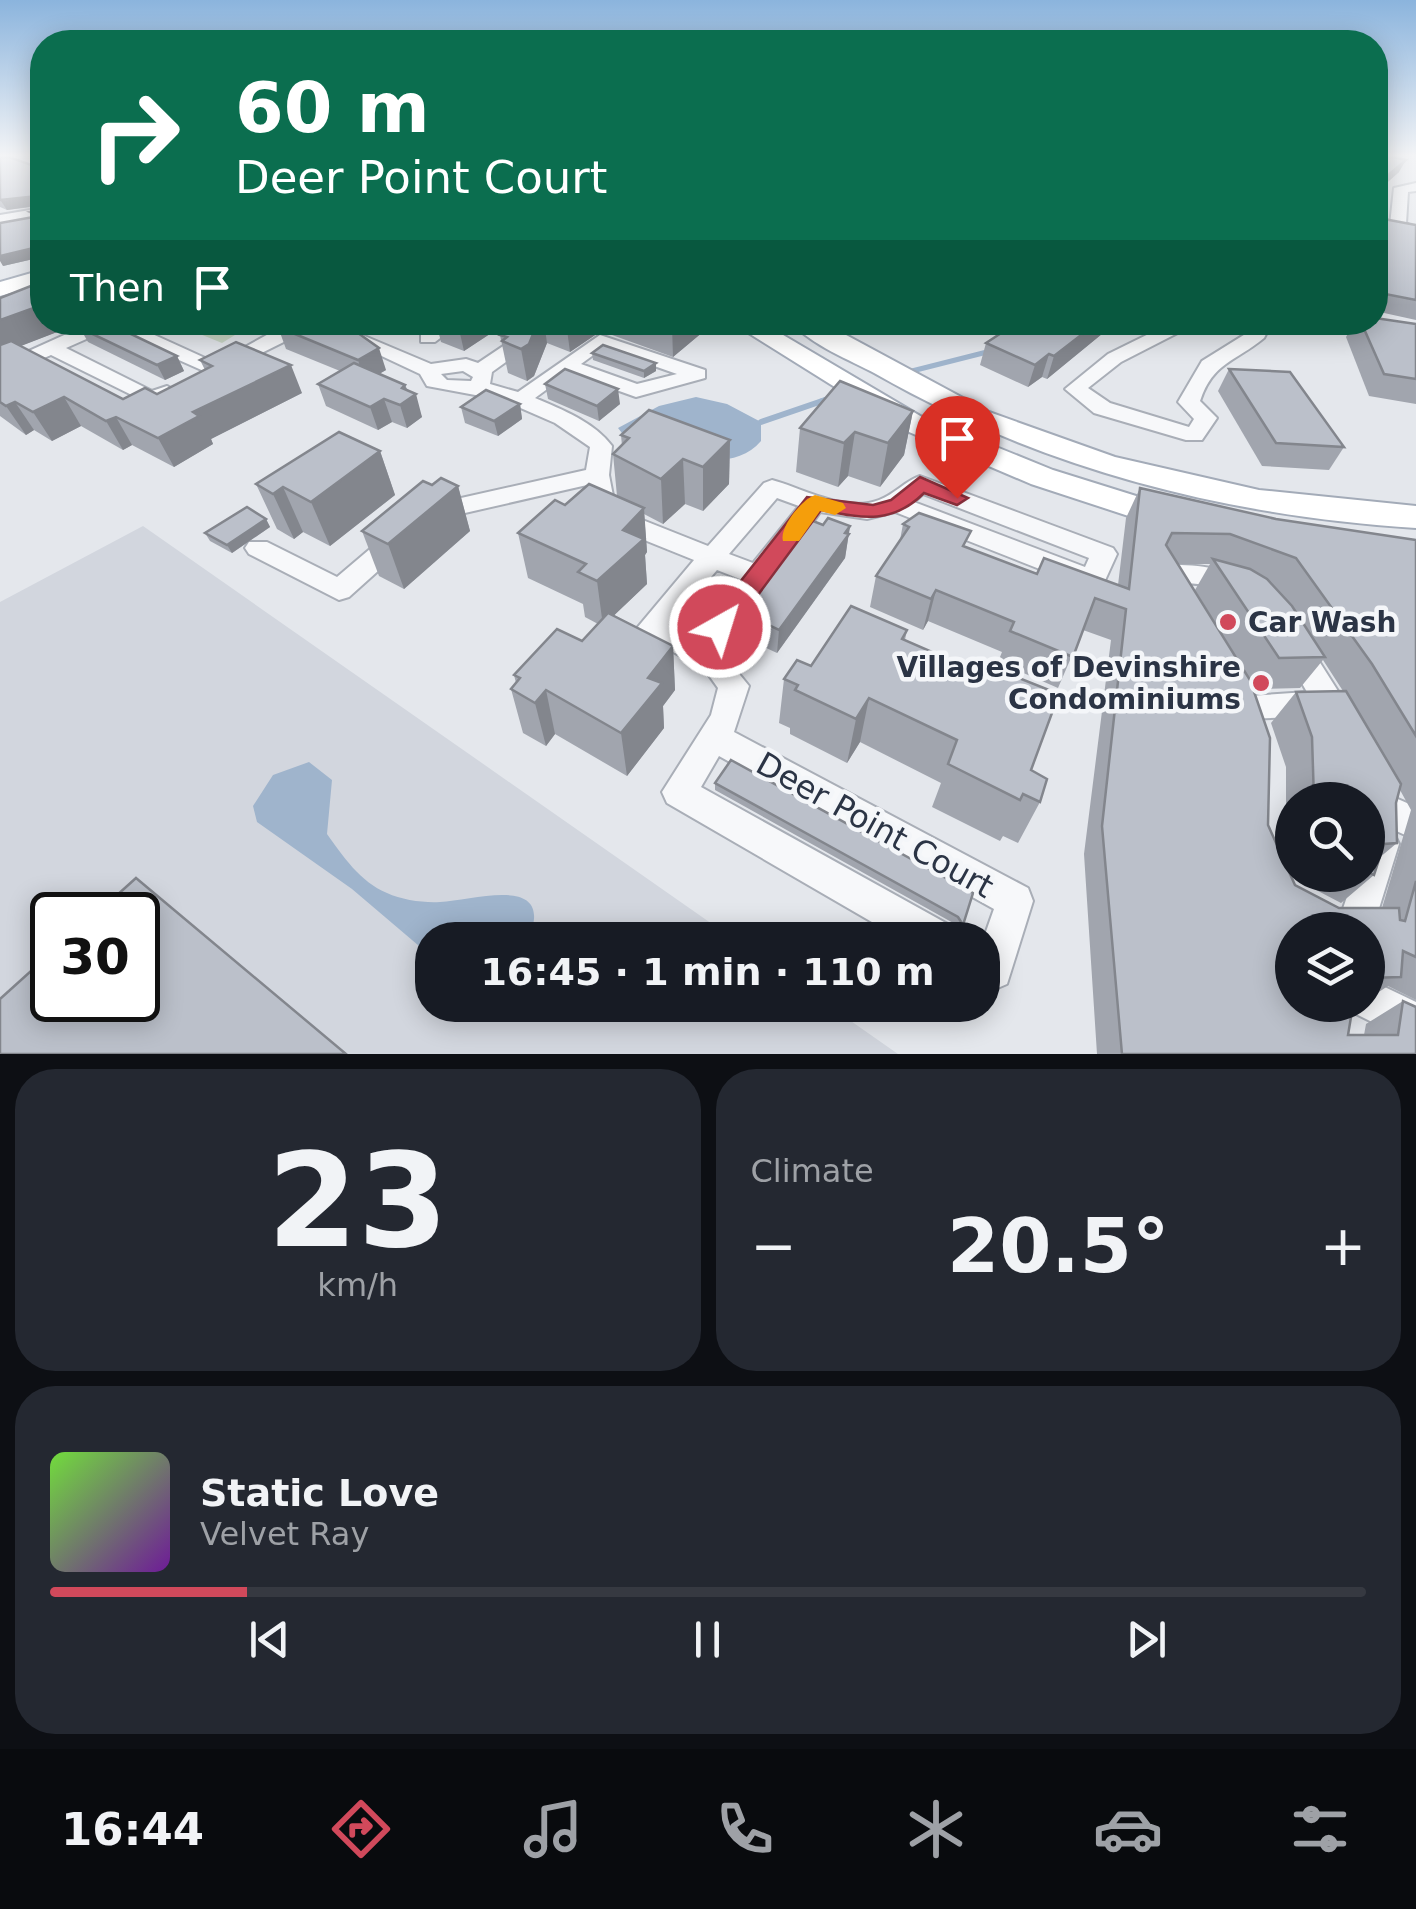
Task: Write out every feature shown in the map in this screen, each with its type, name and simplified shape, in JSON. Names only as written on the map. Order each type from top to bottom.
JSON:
[{"type":"main road","points":[[0,289],[30,280]]},
{"type":"main road","points":[[0,304],[30,295]]},
{"type":"main road","points":[[765,335],[912,423],[984,455],[1102,499],[1197,524]]},
{"type":"main road","points":[[827,335],[1004,429],[1186,485],[1288,505],[1416,517]]},
{"type":"main road","points":[[984,455],[1004,429]]},
{"type":"street","points":[[1400,206],[1398,225],[1416,234]]},
{"type":"street","points":[[0,220],[30,215]]},
{"type":"street","points":[[0,370],[80,335]]},
{"type":"street","points":[[138,335],[215,370]]},
{"type":"street","points":[[51,348],[152,400],[281,335]]},
{"type":"street","points":[[346,335],[430,370],[434,382],[448,389],[533,335]]},
{"type":"street","points":[[475,374],[516,335]]},
{"type":"street","points":[[1158,335],[1096,368],[1075,389],[1102,408],[1194,435],[1206,418],[1190,402],[1194,385],[1210,360],[1255,335]]},
{"type":"street","points":[[517,402],[566,366],[600,342],[698,374],[636,391],[566,366]]},
{"type":"street","points":[[475,374],[517,402],[588,430],[601,446],[596,476],[603,505],[626,523],[761,577]]},
{"type":"street","points":[[258,548],[339,590],[436,508],[596,476]]},
{"type":"street","points":[[899,505],[1093,580],[1104,554],[920,484],[899,505],[873,512],[815,502],[772,488],[650,628],[712,659],[734,686],[725,719],[678,792],[908,922]]},
{"type":"street","points":[[699,652],[761,577],[815,502]]},
{"type":"street","points":[[1191,616],[1166,574],[1212,578],[1270,610],[1357,751]]},
{"type":"street","points":[[1227,675],[1251,721],[1331,705]]},
{"type":"street","name":"Deer Point Court","points":[[713,738],[1014,901],[1000,947]]},
{"type":"street","points":[[1352,912],[1404,818],[1385,795]]},
{"type":"street","points":[[1385,1007],[1416,1024]]},
{"type":"shaded area","points":[[143,526],[709,922],[415,922],[415,1022],[852,1022],[898,1054],[0,1054],[0,602]]},
{"type":"green space","points":[[202,335],[235,335],[222,343]]},
{"type":"water","points":[[696,397],[727,404],[761,422],[761,441],[732,458],[698,459],[629,442],[618,428],[659,406]]},
{"type":"water","points":[[309,762],[332,780],[327,834],[353,868],[377,888],[420,901],[491,895],[522,898],[531,906],[533,922],[415,922],[415,943],[352,889],[257,822],[253,806],[273,775]]},
{"type":"building","points":[[30,218],[30,249],[0,256],[0,223]]},
{"type":"building","points":[[1388,220],[1416,225],[1416,300],[1388,295]]},
{"type":"building","points":[[30,286],[30,309],[0,320],[0,298]]},
{"type":"building","points":[[1388,320],[1416,324],[1416,379],[1384,374],[1367,335],[1388,335]]},
{"type":"building","points":[[95,335],[133,335],[177,356],[157,365]]},
{"type":"building","points":[[297,335],[361,335],[379,348],[358,360]]},
{"type":"building","points":[[500,335],[533,335],[521,349],[502,341],[507,337]]},
{"type":"building","points":[[998,335],[1081,335],[1035,365],[986,343]]},
{"type":"building","points":[[11,341],[123,399],[145,388],[157,394],[212,366],[200,360],[236,342],[291,365],[193,412],[199,416],[158,438],[116,417],[106,421],[64,397],[33,412],[15,402],[6,406],[0,402],[0,345]]},
{"type":"building","points":[[603,345],[656,363],[644,371],[592,353]]},
{"type":"building","points":[[354,363],[405,385],[402,388],[416,394],[400,405],[384,399],[370,407],[318,384]]},
{"type":"building","points":[[565,369],[618,389],[597,406],[545,384]]},
{"type":"building","points":[[1229,369],[1290,372],[1344,447],[1276,443]]},
{"type":"building","points":[[840,381],[913,411],[888,443],[855,432],[844,443],[800,428]]},
{"type":"building","points":[[486,390],[520,404],[494,421],[461,407]]},
{"type":"building","points":[[649,410],[730,440],[703,467],[683,459],[661,479],[613,454],[629,438],[621,435]]},
{"type":"building","points":[[339,432],[380,451],[311,502],[283,487],[273,494],[256,484]]},
{"type":"building","points":[[441,478],[458,486],[388,544],[362,531],[423,481],[432,485]]},
{"type":"building","points":[[589,484],[644,508],[623,530],[644,539],[597,581],[578,572],[586,564],[518,533],[555,500],[565,505]]},
{"type":"building","points":[[1140,488],[1276,519],[1416,540],[1416,736],[1372,664],[1296,558],[1230,534],[1172,533],[1166,545],[1250,680],[1270,738],[1268,825],[1275,841],[1275,892],[1308,892],[1339,908],[1399,908],[1400,920],[1405,921],[1416,881],[1416,957],[1403,951],[1401,977],[1385,977],[1385,912],[1275,912],[1275,1022],[1350,1022],[1348,1035],[1398,1035],[1403,1001],[1416,1007],[1416,1054],[1122,1054],[1102,826],[1126,609],[1095,598],[1073,657],[1010,631],[1014,622],[936,590],[931,599],[876,576],[909,527],[903,524],[919,513],[971,531],[963,546],[1037,574],[1044,558],[1129,589]]},
{"type":"building","points":[[247,507],[266,519],[227,545],[205,533]]},
{"type":"building","points":[[828,518],[850,526],[845,533],[849,534],[779,630],[737,610],[808,519],[823,525]]},
{"type":"building","points":[[1213,559],[1250,569],[1267,579],[1292,606],[1325,657],[1279,658]]},
{"type":"building","points":[[851,606],[907,630],[902,639],[987,676],[991,667],[1059,694],[1031,770],[1047,779],[1040,802],[1023,794],[1020,800],[948,764],[957,740],[869,698],[856,719],[795,690],[798,685],[784,679],[797,660],[811,666]]},
{"type":"building","points":[[608,613],[673,646],[648,678],[662,683],[621,733],[546,690],[535,703],[511,689],[520,678],[514,675],[557,629],[582,641]]},
{"type":"building","points":[[1346,691],[1401,784],[1396,803],[1397,843],[1385,844],[1385,782],[1313,782],[1312,737],[1296,692]]},
{"type":"building","points":[[731,760],[973,893],[964,922],[958,917],[715,783]]},
{"type":"building","points":[[136,878],[153,892],[120,892]]},
{"type":"building","points":[[160,898],[346,1054],[0,1054],[0,999],[30,972],[30,1022],[160,1022]]},
{"type":"waterway","points":[[908,372],[987,352]]},
{"type":"waterway","points":[[821,401],[830,398]]},
{"type":"waterway","points":[[761,422],[828,399]]},
{"type":"slow traffic","points":[[791,536],[815,502],[835,508]]},
{"type":"place","name":"Car Wash","points":[[1228,622]]},
{"type":"place","name":"Villages of Devinshire Condominiums","points":[[1261,683]]},
{"type":"route","points":[[720,627],[815,502],[832,508],[873,512],[899,505],[920,484],[957,498]]}]
